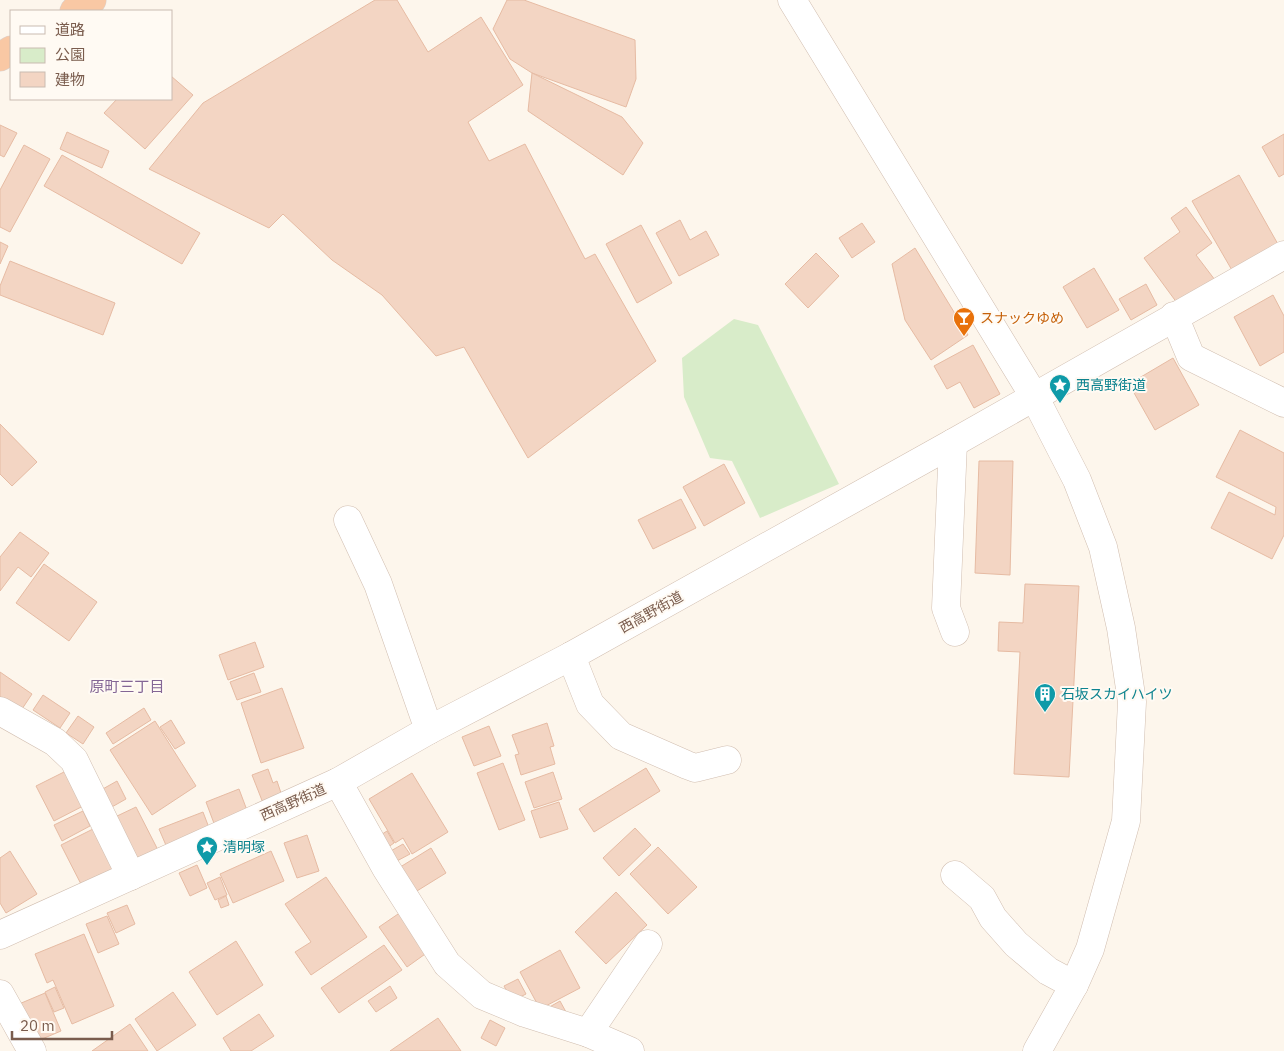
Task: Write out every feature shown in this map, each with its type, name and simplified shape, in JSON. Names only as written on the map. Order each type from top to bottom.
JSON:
[{"type":"highway","points":[[76,10],[92,0]]},
{"type":"street","points":[[792,0],[1034,396],[1077,480],[1102,547],[1121,628],[1132,702],[1126,822],[1090,949],[1074,985],[1037,1051]]},
{"type":"street","name":"西高野街道","points":[[0,935],[338,782],[429,730],[571,656],[1284,255]]},
{"type":"street","points":[[1174,316],[1191,357],[1284,402]]},
{"type":"street","points":[[953,442],[946,608],[954,632]]},
{"type":"street","points":[[348,520],[378,584],[429,730]]},
{"type":"street","points":[[571,656],[590,704],[621,736],[695,768],[727,760]]},
{"type":"street","points":[[0,711],[55,742],[74,760],[131,876]]},
{"type":"street","points":[[338,782],[386,868],[447,964],[482,995],[525,1013],[588,1033],[630,1051]]},
{"type":"street","points":[[955,875],[982,898],[993,918],[1016,944],[1048,971],[1074,985]]},
{"type":"street","points":[[588,1033],[648,944]]},
{"type":"street","points":[[0,994],[32,1051]]},
{"type":"green space","points":[[734,319],[758,325],[839,484],[760,518],[732,461],[710,458],[684,397],[682,358]]},
{"type":"building","points":[[375,0],[397,0],[428,52],[481,17],[523,85],[468,122],[489,161],[525,144],[585,259],[595,254],[656,361],[528,458],[464,347],[436,356],[382,295],[332,260],[283,214],[269,228],[149,169],[203,103]]},
{"type":"building","points":[[507,0],[524,0],[635,40],[636,79],[626,107],[532,73],[510,59],[493,29]]},
{"type":"building","points":[[532,73],[622,117],[643,143],[623,175],[528,111]]},
{"type":"building","points":[[172,77],[193,95],[145,149],[104,113],[116,100],[172,100]]},
{"type":"building","points":[[0,125],[17,133],[4,157],[0,155]]},
{"type":"building","points":[[67,132],[109,151],[102,168],[60,149]]},
{"type":"building","points":[[1284,134],[1284,174],[1279,177],[1262,147]]},
{"type":"building","points":[[24,145],[50,159],[10,232],[0,227],[0,190]]},
{"type":"building","points":[[62,155],[200,233],[182,264],[44,186]]},
{"type":"building","points":[[1239,175],[1279,246],[1233,272],[1192,201]]},
{"type":"building","points":[[1186,207],[1212,243],[1196,255],[1215,280],[1180,307],[1144,258],[1180,232],[1171,218]]},
{"type":"building","points":[[680,220],[690,240],[706,231],[719,255],[679,276],[656,233]]},
{"type":"building","points":[[862,223],[875,242],[852,258],[839,238]]},
{"type":"building","points":[[641,225],[672,283],[637,303],[606,244]]},
{"type":"building","points":[[0,242],[8,246],[0,264]]},
{"type":"building","points":[[915,248],[968,335],[931,360],[905,320],[892,264]]},
{"type":"building","points":[[816,253],[839,276],[808,308],[785,284]]},
{"type":"building","points":[[10,261],[115,303],[103,335],[0,295],[0,286]]},
{"type":"building","points":[[1094,268],[1119,310],[1087,328],[1063,287]]},
{"type":"building","points":[[1146,284],[1157,305],[1131,320],[1119,299]]},
{"type":"building","points":[[1273,295],[1284,316],[1284,352],[1260,366],[1234,317]]},
{"type":"building","points":[[973,345],[1000,394],[974,408],[960,382],[947,389],[934,366]]},
{"type":"building","points":[[1173,358],[1199,405],[1155,430],[1129,384]]},
{"type":"building","points":[[0,424],[37,462],[12,486],[0,474]]},
{"type":"building","points":[[1240,430],[1284,453],[1284,535],[1272,559],[1211,528],[1229,492],[1275,515],[1276,507],[1216,477]]},
{"type":"building","points":[[979,461],[1013,461],[1010,575],[975,573]]},
{"type":"building","points":[[724,464],[745,503],[704,526],[683,487]]},
{"type":"building","points":[[681,499],[696,528],[653,549],[638,520]]},
{"type":"building","points":[[20,532],[49,553],[31,577],[18,567],[0,591],[0,557]]},
{"type":"building","points":[[44,564],[97,602],[69,641],[16,603]]},
{"type":"building","name":"石坂スカイハイツ","points":[[1025,584],[1079,586],[1069,777],[1014,774],[1020,652],[998,651],[999,622],[1023,623]]},
{"type":"building","points":[[255,642],[264,667],[228,680],[219,655]]},
{"type":"building","points":[[0,672],[32,694],[20,712],[0,699]]},
{"type":"building","points":[[254,673],[261,692],[237,700],[230,682]]},
{"type":"building","points":[[282,688],[304,748],[261,763],[241,703]]},
{"type":"building","points":[[43,695],[70,713],[60,728],[33,710]]},
{"type":"building","points":[[144,708],[151,720],[113,744],[106,733]]},
{"type":"building","points":[[78,716],[94,727],[83,744],[66,733]]},
{"type":"building","points":[[171,720],[185,743],[175,749],[160,727]]},
{"type":"building","points":[[155,721],[196,786],[152,815],[110,750]]},
{"type":"building","points":[[547,723],[554,746],[550,747],[555,764],[521,775],[515,755],[519,754],[512,735]]},
{"type":"building","points":[[489,726],[501,756],[474,766],[462,737]]},
{"type":"building","points":[[503,763],[525,820],[499,830],[477,773]]},
{"type":"building","points":[[646,768],[660,791],[594,832],[579,809]]},
{"type":"building","points":[[70,769],[87,804],[54,821],[36,786]]},
{"type":"building","points":[[268,769],[273,783],[277,781],[282,796],[263,803],[252,775]]},
{"type":"building","points":[[553,772],[562,799],[534,808],[525,782]]},
{"type":"building","points":[[412,773],[448,832],[412,854],[403,838],[395,843],[369,799]]},
{"type":"building","points":[[117,781],[126,799],[110,808],[101,790]]},
{"type":"building","points":[[239,789],[248,813],[215,826],[206,802]]},
{"type":"building","points":[[559,802],[568,829],[540,838],[531,811]]},
{"type":"building","points":[[136,807],[159,852],[139,863],[115,817]]},
{"type":"building","points":[[83,811],[90,826],[62,841],[54,825]]},
{"type":"building","points":[[203,812],[211,833],[168,850],[159,829]]},
{"type":"building","points":[[95,828],[118,873],[84,890],[61,845]]},
{"type":"building","points":[[635,828],[651,845],[619,876],[603,858]]},
{"type":"building","points":[[387,831],[394,843],[384,850],[376,838]]},
{"type":"building","points":[[307,835],[319,871],[297,878],[284,843]]},
{"type":"building","points":[[403,844],[410,854],[395,862],[389,852]]},
{"type":"building","points":[[658,847],[697,887],[668,914],[630,874]]},
{"type":"building","points":[[431,848],[446,873],[412,894],[397,869]]},
{"type":"building","points":[[10,851],[37,894],[6,913],[0,903],[0,858]]},
{"type":"building","points":[[271,851],[284,881],[233,903],[220,874]]},
{"type":"building","points":[[197,865],[207,888],[190,896],[179,873]]},
{"type":"building","points":[[220,877],[227,895],[215,900],[207,883]]},
{"type":"building","points":[[326,877],[367,937],[311,975],[295,952],[311,942],[285,904]]},
{"type":"building","points":[[616,892],[647,925],[606,964],[575,932]]},
{"type":"building","points":[[226,896],[229,905],[221,908],[218,900]]},
{"type":"building","points":[[127,905],[135,924],[116,933],[107,913]]},
{"type":"building","points":[[401,912],[428,952],[407,967],[379,927]]},
{"type":"building","points":[[107,916],[119,944],[98,953],[86,924]]},
{"type":"building","points":[[84,934],[114,1006],[72,1024],[53,980],[47,983],[35,954]]},
{"type":"building","points":[[236,941],[263,985],[217,1015],[189,972]]},
{"type":"building","points":[[384,945],[402,970],[339,1013],[321,988]]},
{"type":"building","points":[[560,950],[580,988],[540,1009],[520,972]]},
{"type":"building","points":[[518,979],[526,994],[512,1001],[504,986]]},
{"type":"building","points":[[390,986],[397,998],[376,1012],[368,1001]]},
{"type":"building","points":[[55,987],[64,1008],[54,1012],[45,992]]},
{"type":"building","points":[[173,992],[196,1025],[157,1051],[135,1019]]},
{"type":"building","points":[[45,993],[61,1031],[35,1042],[19,1004]]},
{"type":"building","points":[[560,1001],[566,1012],[546,1009]]},
{"type":"building","points":[[259,1014],[274,1036],[251,1051],[231,1051],[223,1038]]},
{"type":"building","points":[[438,1018],[461,1051],[390,1051]]},
{"type":"building","points":[[490,1020],[505,1028],[496,1046],[481,1038]]},
{"type":"building","points":[[130,1024],[148,1051],[92,1051]]},
{"type":"place","name":"スナックゆめ","points":[[964,337]]},
{"type":"place","name":"西高野街道","points":[[1060,404]]},
{"type":"place","name":"石坂スカイハイツ","points":[[1045,713]]},
{"type":"place","name":"清明塚","points":[[207,866]]},
{"type":"district","name":"原町三丁目","points":[[127,687]]}]
